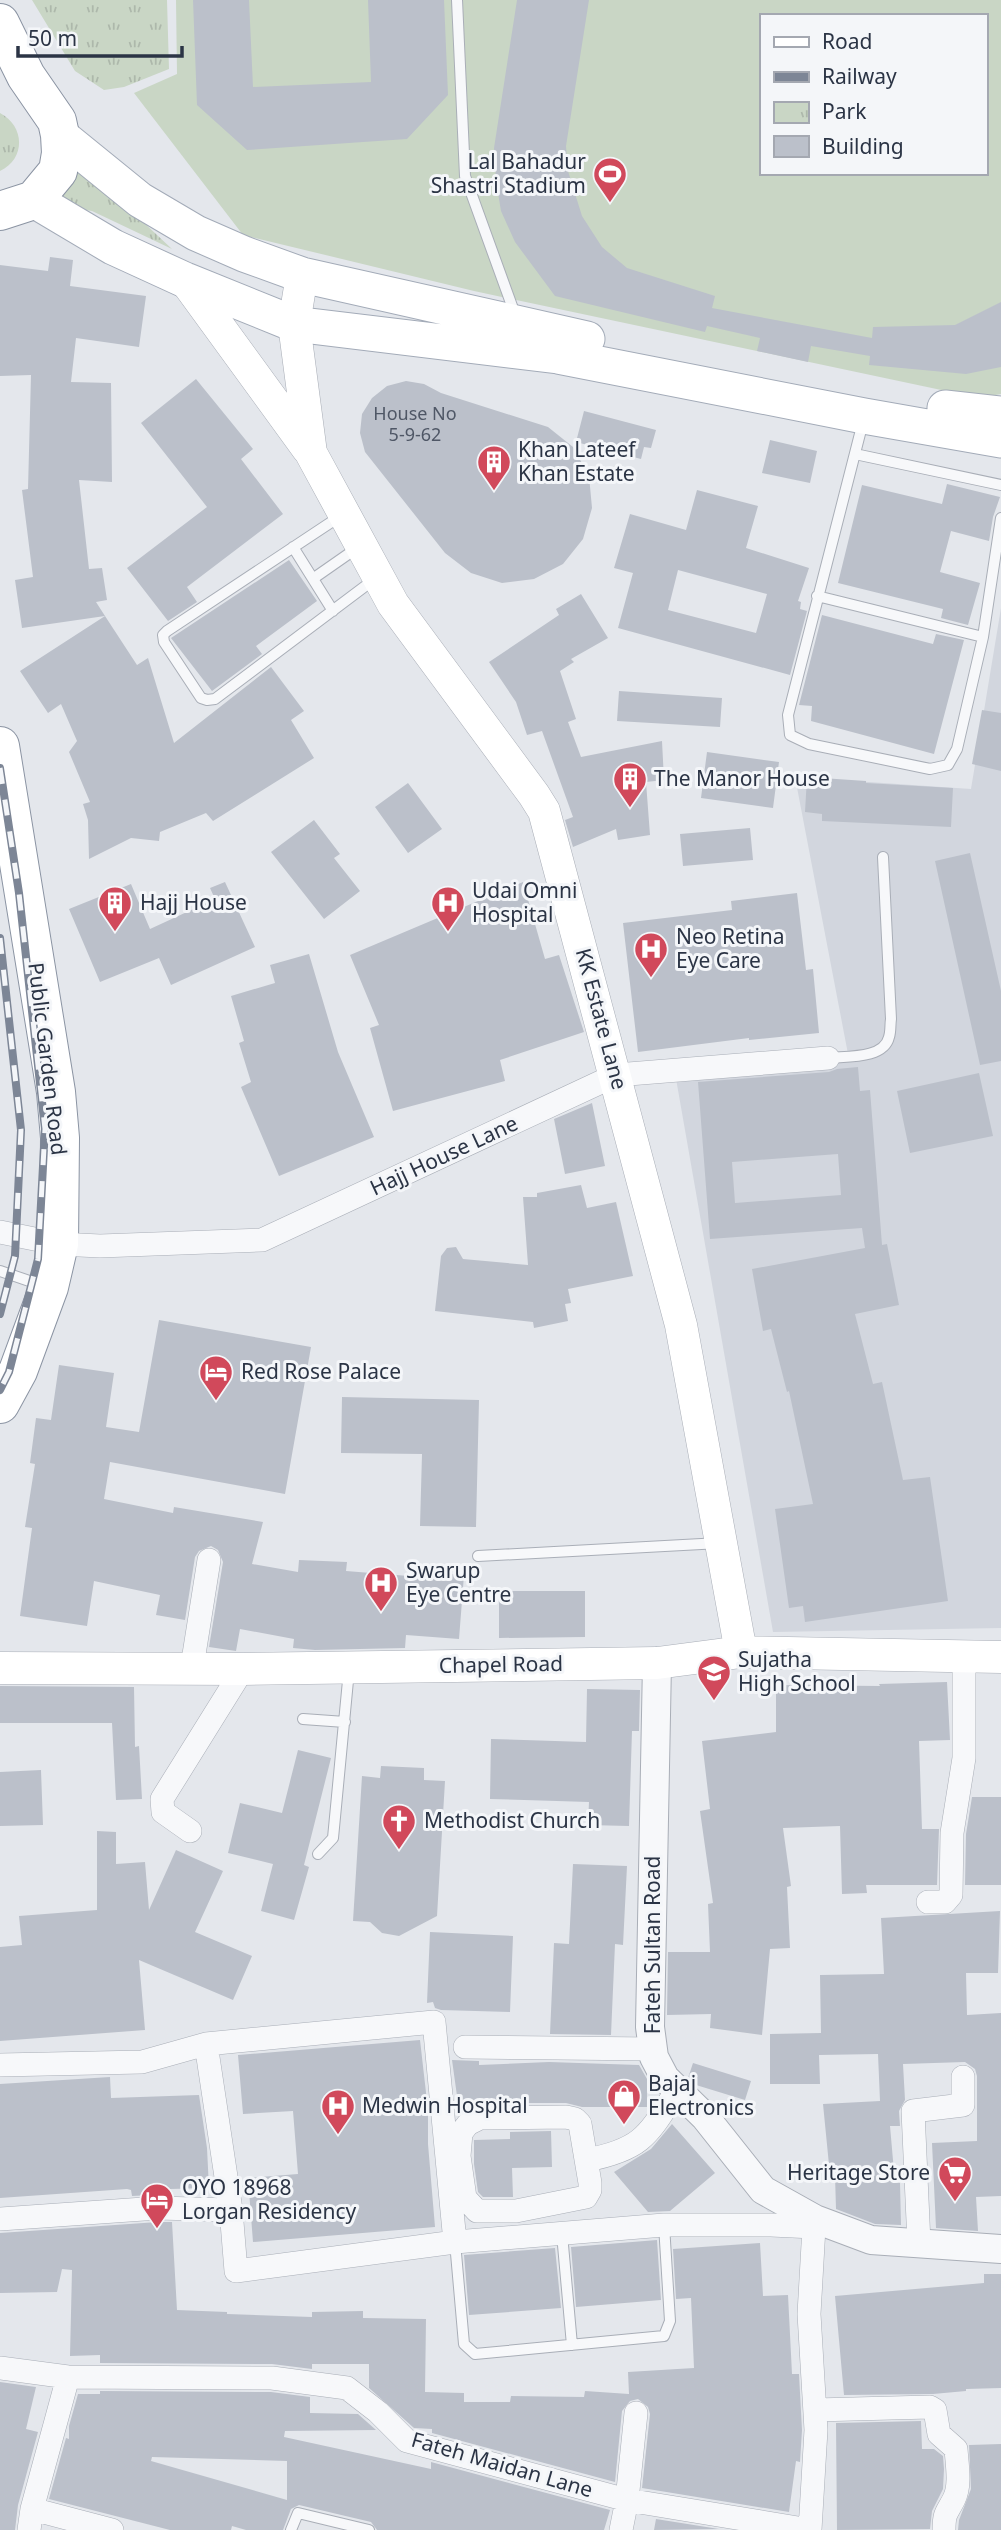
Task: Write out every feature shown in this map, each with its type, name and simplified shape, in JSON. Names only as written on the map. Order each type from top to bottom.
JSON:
[{"type":"highway","points":[[0,23],[13,72],[57,121],[61,135],[58,171],[9,209]]},
{"type":"highway","name":"Public Garden Road","points":[[0,746],[56,1092],[61,1138],[60,1244],[49,1287],[18,1371],[0,1404]]},
{"type":"main road","points":[[61,135],[140,200],[196,233],[302,275],[664,356],[954,410],[1001,414]]},
{"type":"main road","points":[[9,209],[113,247],[185,280],[294,324],[558,356],[1001,440]]},
{"type":"main road","name":"KK Estate Lane","points":[[302,275],[294,324],[311,453],[393,604],[544,811],[681,1325],[741,1651]]},
{"type":"main road","points":[[185,280],[311,453]]},
{"type":"main road","name":"Chapel Road","points":[[0,1668],[243,1669],[657,1663],[741,1651],[1001,1657]]},
{"type":"street","name":"Hajj House Lane","points":[[0,1232],[60,1244],[100,1246],[262,1240],[616,1075],[828,1058]]},
{"type":"street","points":[[192,1667],[209,1560]]},
{"type":"street","points":[[928,1902],[945,1902],[951,1895],[952,1833],[964,1758],[964,1656]]},
{"type":"street","name":"Fateh Sultan Road","points":[[657,1663],[650,2027],[653,2049],[665,2078],[705,2117],[763,2190],[815,2223],[871,2240],[1001,2249]]},
{"type":"street","points":[[190,1830],[163,1812],[162,1799],[243,1669]]},
{"type":"street","points":[[0,2065],[142,2062],[205,2044],[434,2022],[455,2242]]},
{"type":"street","points":[[205,2044],[231,2210],[236,2271],[455,2242],[664,2225],[815,2223],[809,2314],[815,2410],[810,2530]]},
{"type":"street","points":[[465,2047],[653,2049]]},
{"type":"street","points":[[919,2244],[913,2110],[963,2105],[963,2077]]},
{"type":"street","points":[[587,2160],[614,2155],[637,2144],[649,2134],[677,2090]]},
{"type":"street","points":[[566,2117],[575,2119],[580,2124],[587,2160],[590,2190],[586,2197],[516,2211],[477,2211],[465,2198],[459,2156],[461,2133],[468,2124],[480,2118],[566,2117]]},
{"type":"street","points":[[0,2219],[158,2208],[231,2210]]},
{"type":"street","name":"Fateh Maidan Lane","points":[[0,2368],[68,2377],[272,2378],[347,2388],[379,2412],[407,2441],[627,2500],[810,2530]]},
{"type":"street","points":[[68,2377],[31,2519],[112,2530]]},
{"type":"street","points":[[815,2410],[930,2407],[935,2410],[939,2434],[956,2449],[958,2480],[953,2501],[947,2506],[945,2513],[944,2530]]},
{"type":"street","points":[[621,2530],[627,2500],[636,2413]]},
{"type":"lane","points":[[457,0],[465,176],[519,324]]},
{"type":"lane","points":[[864,416],[788,715],[790,735],[809,744],[930,769],[948,765],[957,749],[983,637],[1001,518]]},
{"type":"lane","points":[[855,454],[1001,485]]},
{"type":"lane","points":[[344,513],[167,631],[163,635],[164,642],[201,698],[207,701],[215,699],[378,576]]},
{"type":"lane","points":[[314,578],[361,545]]},
{"type":"lane","points":[[293,547],[334,611]]},
{"type":"lane","points":[[817,596],[983,637]]},
{"type":"lane","points":[[828,1058],[868,1054],[881,1049],[889,1039],[891,1019],[883,857]]},
{"type":"lane","points":[[0,1272],[49,1287]]},
{"type":"lane","points":[[478,1556],[722,1543]]},
{"type":"lane","points":[[318,1854],[333,1838],[349,1667]]},
{"type":"lane","points":[[303,1719],[345,1722]]},
{"type":"lane","points":[[455,2242],[464,2344],[475,2354],[664,2336],[670,2321],[664,2225]]},
{"type":"lane","points":[[562,2234],[572,2345]]},
{"type":"lane","points":[[291,2530],[298,2512],[369,2530]]},
{"type":"shaded area","points":[[1001,608],[1001,1628],[773,1632],[675,1073],[848,1054],[795,777],[971,789]]},
{"type":"green space","points":[[32,0],[167,0],[169,69],[124,87],[104,90],[75,71]]},
{"type":"green space","name":"Lal Bahadur Shastri Stadium","points":[[176,0],[1001,0],[1001,394],[979,398],[474,291],[243,235],[134,93],[177,74]]},
{"type":"green space","points":[[0,113],[14,126],[19,142],[14,159],[0,171]]},
{"type":"green space","points":[[80,163],[172,249],[92,211],[60,206],[59,197]]},
{"type":"building","points":[[193,0],[249,0],[253,87],[371,82],[368,0],[444,0],[448,95],[407,139],[247,150],[197,105]]},
{"type":"building","points":[[517,0],[589,0],[566,146],[568,171],[582,216],[602,247],[627,268],[715,296],[712,308],[872,338],[873,327],[955,325],[1001,302],[1001,367],[966,374],[869,365],[870,356],[811,346],[808,362],[757,351],[760,338],[707,326],[705,332],[555,296],[515,242],[501,211],[496,181],[494,148]]},
{"type":"building","points":[[50,257],[73,260],[70,286],[146,296],[139,347],[76,338],[71,382],[111,383],[112,482],[79,480],[89,569],[102,568],[107,600],[96,602],[105,616],[22,628],[15,580],[33,577],[22,490],[28,489],[31,375],[0,376],[0,265],[48,271]]},
{"type":"building","points":[[196,379],[253,449],[241,459],[283,514],[187,587],[197,602],[168,621],[127,568],[207,507],[141,423]]},
{"type":"building","name":"Khan Lateef Khan Estate","points":[[406,381],[424,384],[441,393],[548,427],[573,447],[589,476],[592,508],[583,539],[563,564],[534,579],[502,583],[471,573],[445,553],[365,452],[360,433],[362,414],[372,398],[387,386]]},
{"type":"building","points":[[584,411],[656,430],[651,448],[644,447],[641,459],[576,442]]},
{"type":"building","points":[[770,440],[817,451],[810,483],[762,473]]},
{"type":"building","points":[[947,484],[1000,497],[989,541],[951,531],[940,572],[980,583],[968,625],[941,618],[943,609],[838,583],[862,485],[942,504]]},
{"type":"building","points":[[697,490],[758,506],[746,548],[809,568],[798,601],[801,602],[800,609],[807,611],[790,675],[618,628],[633,573],[614,568],[630,514],[686,530]],"holes":[[[678,570],[767,594],[756,633],[668,610]]]},
{"type":"building","points":[[289,560],[317,601],[256,646],[262,654],[212,691],[171,638]]},
{"type":"building","points":[[581,594],[608,638],[571,659],[574,662],[560,671],[576,719],[568,722],[581,757],[662,741],[664,780],[646,782],[650,835],[618,840],[616,829],[573,847],[565,820],[573,817],[542,731],[527,735],[516,702],[489,662],[559,615],[556,609]]},
{"type":"building","points":[[822,615],[933,644],[936,634],[964,640],[934,754],[811,721],[812,706],[799,705]]},
{"type":"building","points":[[105,616],[137,665],[148,658],[174,743],[271,667],[304,711],[291,720],[314,758],[213,821],[206,813],[160,832],[159,841],[131,838],[89,859],[88,820],[83,804],[90,802],[69,752],[77,741],[61,704],[48,713],[20,671]]},
{"type":"building","points":[[619,691],[722,698],[720,727],[617,721]]},
{"type":"building","points":[[982,710],[1001,713],[1001,771],[972,764]]},
{"type":"building","points":[[707,752],[779,762],[773,808],[701,798]]},
{"type":"building","points":[[807,777],[953,788],[951,827],[822,821],[822,814],[805,812]]},
{"type":"building","points":[[408,783],[442,829],[408,853],[375,807]]},
{"type":"building","points":[[314,820],[340,854],[334,858],[360,891],[324,919],[271,852]]},
{"type":"building","points":[[750,828],[753,860],[683,866],[680,834]]},
{"type":"building","points":[[970,853],[1001,991],[1001,1061],[980,1065],[935,861]]},
{"type":"building","points":[[225,882],[255,947],[171,985],[159,958],[100,982],[69,909],[131,884],[150,929],[215,899],[210,888]]},
{"type":"building","points":[[523,882],[545,959],[559,955],[584,1032],[500,1060],[505,1081],[393,1111],[370,1028],[379,1025],[350,955]]},
{"type":"building","points":[[797,893],[806,970],[813,969],[819,1033],[749,1038],[638,1052],[623,923],[732,910],[731,901]]},
{"type":"building","points":[[309,954],[338,1052],[374,1137],[279,1176],[241,1087],[251,1082],[239,1043],[244,1041],[231,996],[275,983],[270,965]]},
{"type":"building","points":[[858,1067],[860,1091],[870,1090],[882,1245],[887,1244],[899,1305],[855,1314],[873,1384],[882,1382],[903,1480],[930,1477],[948,1601],[805,1622],[803,1606],[789,1608],[775,1509],[813,1504],[789,1391],[787,1392],[771,1329],[763,1331],[752,1269],[865,1248],[862,1228],[710,1239],[698,1082],[829,1072]],"holes":[[[838,1154],[841,1195],[735,1203],[732,1162]]]},
{"type":"building","points":[[979,1073],[993,1136],[910,1153],[897,1091]]},
{"type":"building","points":[[592,1103],[605,1166],[565,1174],[554,1119]]},
{"type":"building","points":[[581,1185],[587,1208],[616,1202],[633,1276],[568,1289],[571,1303],[565,1304],[568,1321],[534,1328],[533,1322],[435,1311],[441,1256],[447,1248],[456,1247],[463,1259],[528,1265],[523,1197],[537,1197],[537,1193]]},
{"type":"building","points":[[159,1320],[311,1347],[285,1494],[110,1462],[104,1499],[173,1513],[174,1507],[263,1522],[252,1564],[298,1572],[299,1560],[347,1562],[346,1571],[421,1577],[422,1572],[464,1575],[459,1639],[406,1635],[405,1648],[315,1650],[293,1648],[294,1639],[240,1629],[236,1651],[209,1647],[223,1562],[218,1550],[211,1546],[199,1551],[195,1557],[185,1620],[156,1615],[160,1595],[94,1581],[87,1626],[20,1616],[32,1528],[25,1527],[35,1464],[30,1463],[36,1418],[51,1420],[59,1365],[114,1373],[106,1427],[139,1432]]},
{"type":"building","points":[[342,1397],[479,1400],[476,1527],[420,1526],[422,1454],[341,1453]]},
{"type":"building","points":[[499,1591],[585,1591],[585,1637],[499,1638]]},
{"type":"building","points":[[947,1682],[950,1740],[919,1741],[922,1829],[939,1829],[937,1885],[866,1885],[867,1893],[842,1894],[840,1826],[783,1828],[791,1886],[787,1887],[790,1948],[770,1949],[762,2035],[710,2028],[711,2014],[667,2015],[668,1952],[710,1952],[708,1904],[713,1903],[700,1811],[710,1809],[702,1741],[776,1732],[776,1685],[880,1686],[879,1684]]},
{"type":"building","points":[[0,1686],[134,1687],[135,1747],[139,1746],[142,1799],[116,1800],[112,1723],[0,1723]]},
{"type":"building","points":[[587,1689],[640,1690],[639,1731],[632,1731],[629,1826],[588,1825],[589,1802],[490,1799],[491,1739],[586,1742]]},
{"type":"building","points":[[298,1750],[331,1758],[304,1865],[309,1867],[294,1920],[261,1911],[273,1864],[228,1853],[240,1803],[282,1813]]},
{"type":"building","name":"Methodist Church","points":[[381,1766],[424,1768],[424,1780],[445,1781],[437,1916],[399,1936],[382,1933],[370,1922],[353,1921],[362,1776],[380,1778]]},
{"type":"building","points":[[41,1770],[43,1825],[0,1826],[0,1772]]},
{"type":"building","points":[[972,1797],[1001,1797],[1001,1885],[965,1885],[966,1834]]},
{"type":"building","points":[[97,1831],[116,1832],[116,1864],[145,1862],[149,1910],[176,1850],[223,1871],[195,1932],[252,1956],[233,2000],[139,1960],[145,2030],[0,2041],[0,1947],[22,1945],[19,1916],[97,1910]]},
{"type":"building","points":[[573,1864],[627,1866],[623,1945],[615,1944],[611,2035],[550,2034],[554,1943],[569,1944]]},
{"type":"building","points":[[1000,1911],[998,1973],[966,1973],[967,2015],[1001,2013],[1001,2196],[976,2197],[978,2231],[936,2228],[932,2143],[977,2141],[977,2076],[975,2069],[965,2062],[903,2064],[905,2100],[899,2111],[900,2126],[890,2126],[895,2183],[900,2183],[901,2225],[875,2224],[836,2209],[835,2175],[830,2175],[823,2104],[880,2101],[878,2054],[819,2055],[820,2084],[770,2084],[770,2034],[821,2033],[820,1975],[884,1974],[881,1918]]},
{"type":"building","points":[[430,1932],[513,1936],[510,2012],[441,2010],[435,2008],[433,2002],[427,2003]]},
{"type":"building","name":"Medwin Hospital","points":[[420,2040],[428,2110],[435,2227],[253,2242],[248,2178],[298,2174],[293,2111],[243,2114],[238,2055]]},
{"type":"building","points":[[452,2060],[479,2061],[479,2065],[549,2062],[639,2065],[647,2079],[647,2107],[582,2107],[566,2103],[458,2103]]},
{"type":"building","points":[[693,2063],[751,2081],[745,2100],[696,2085],[688,2078]]},
{"type":"building","points":[[110,2077],[111,2098],[199,2095],[207,2148],[209,2188],[170,2189],[170,2194],[132,2196],[131,2190],[127,2189],[0,2198],[0,2084]]},
{"type":"building","points":[[672,2124],[715,2173],[670,2211],[648,2212],[614,2172],[651,2149]]},
{"type":"building","points":[[551,2131],[552,2167],[512,2168],[513,2197],[483,2197],[478,2192],[474,2140],[510,2139],[510,2132]]},
{"type":"building","points":[[172,2222],[177,2310],[312,2317],[312,2312],[363,2311],[363,2318],[426,2319],[425,2392],[464,2393],[464,2402],[510,2402],[511,2396],[584,2397],[585,2391],[629,2394],[628,2372],[694,2368],[691,2298],[676,2299],[673,2249],[760,2243],[763,2296],[788,2295],[792,2374],[799,2374],[802,2430],[800,2462],[796,2461],[789,2512],[642,2488],[650,2414],[648,2407],[638,2399],[630,2401],[622,2411],[615,2482],[432,2433],[432,2429],[414,2428],[369,2388],[369,2364],[312,2364],[312,2369],[272,2364],[100,2363],[100,2355],[70,2356],[72,2270],[62,2269],[57,2292],[0,2293],[0,2233]]},
{"type":"building","points":[[657,2240],[661,2300],[576,2307],[571,2247]]},
{"type":"building","points":[[555,2248],[561,2308],[469,2315],[464,2255]]},
{"type":"building","points":[[984,2274],[1001,2274],[1001,2388],[933,2394],[844,2395],[835,2296],[984,2283]]},
{"type":"building","points":[[0,2382],[36,2387],[26,2429],[38,2432],[18,2505],[15,2530],[0,2530]]},
{"type":"building","points":[[100,2391],[271,2392],[310,2397],[310,2413],[358,2414],[376,2430],[285,2431],[284,2437],[431,2469],[431,2462],[610,2510],[604,2530],[377,2530],[371,2522],[299,2505],[291,2509],[283,2530],[246,2530],[232,2526],[231,2530],[170,2530],[49,2499],[66,2438],[69,2439],[69,2426],[78,2394],[100,2394]],"holes":[[[152,2457],[287,2461],[287,2500],[151,2461]]]},
{"type":"building","points":[[921,2421],[922,2449],[934,2449],[943,2456],[943,2489],[932,2511],[930,2529],[837,2530],[836,2423]]},
{"type":"building","points":[[1001,2444],[1001,2530],[958,2530],[971,2489],[969,2445]]},
{"type":"building","points":[[656,2519],[719,2529],[654,2530]]},
{"type":"railway","points":[[0,768],[19,893],[45,1129],[38,1259],[9,1372],[0,1390]]},
{"type":"railway","points":[[0,938],[21,1130],[15,1256],[0,1314]]},
{"type":"place","name":"Lal Bahadur Shastri Stadium","points":[[610,204]]},
{"type":"place","name":"Khan Lateef Khan Estate","points":[[494,492]]},
{"type":"place","name":"The Manor House","points":[[630,809]]},
{"type":"place","name":"Hajj House","points":[[115,933]]},
{"type":"place","name":"Udai Omni Hospital","points":[[448,933]]},
{"type":"place","name":"Neo Retina Eye Care","points":[[651,979]]},
{"type":"place","name":"Red Rose Palace","points":[[216,1402]]},
{"type":"place","name":"Swarup Eye Centre","points":[[381,1613]]},
{"type":"place","name":"Sujatha High School","points":[[714,1702]]},
{"type":"place","name":"Methodist Church","points":[[399,1851]]},
{"type":"place","name":"Bajaj Electronics","points":[[624,2126]]},
{"type":"place","name":"Medwin Hospital","points":[[338,2136]]},
{"type":"place","name":"Heritage Store","points":[[955,2203]]},
{"type":"place","name":"OYO 18968 Lorgan Residency","points":[[157,2230]]}]
